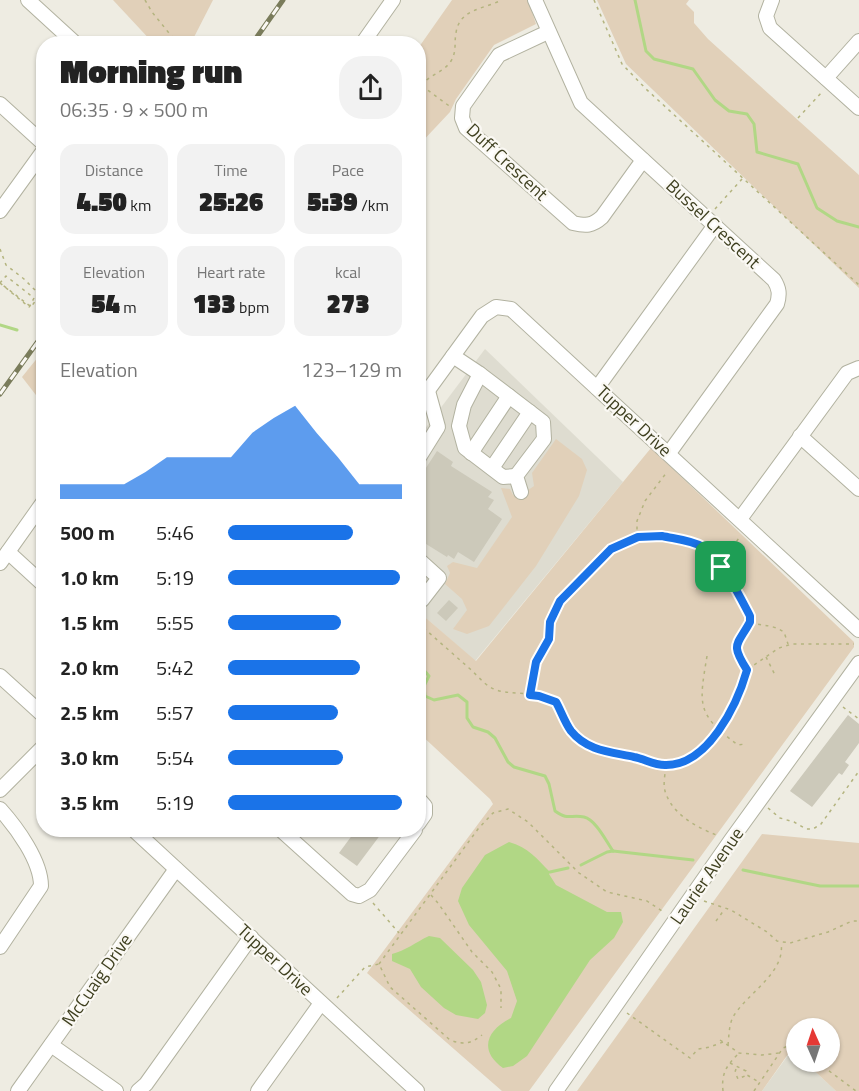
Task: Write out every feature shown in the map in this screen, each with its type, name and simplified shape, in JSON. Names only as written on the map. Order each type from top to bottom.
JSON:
[{"type":"street","points":[[28,0],[67,36]]},
{"type":"street","points":[[368,36],[393,0]]},
{"type":"street","name":"Bussel Crescent","points":[[535,0],[581,103],[774,280],[778,287],[777,304],[669,453]]},
{"type":"street","points":[[772,0],[767,12],[770,28],[859,108]]},
{"type":"street","name":"Duff Crescent","points":[[548,32],[499,55],[461,111],[466,128],[573,223],[584,226],[594,224],[602,217],[643,160]]},
{"type":"street","points":[[829,81],[859,41]]},
{"type":"street","points":[[0,104],[36,137]]},
{"type":"street","points":[[0,211],[36,161]]},
{"type":"street","points":[[597,388],[715,225]]},
{"type":"street","name":"Tupper Drive","points":[[426,394],[482,316],[488,311],[504,307],[517,314],[859,630]]},
{"type":"street","points":[[453,356],[480,374],[543,422],[544,439],[516,476],[504,477],[465,448],[459,426],[465,405],[480,374]]},
{"type":"street","points":[[744,522],[800,436],[847,373],[859,368]]},
{"type":"street","points":[[426,446],[438,427],[428,391]]},
{"type":"street","points":[[471,453],[509,396]]},
{"type":"street","points":[[492,468],[530,412]]},
{"type":"street","points":[[800,436],[859,489]]},
{"type":"street","points":[[516,476],[521,492]]},
{"type":"street","points":[[36,512],[4,557],[36,579]]},
{"type":"street","points":[[426,566],[439,578],[426,595]]},
{"type":"street","name":"Laurier Avenue","points":[[556,1091],[731,840],[859,663]]},
{"type":"street","points":[[0,676],[36,709]]},
{"type":"street","points":[[0,790],[36,754]]},
{"type":"street","points":[[0,809],[14,824],[41,877],[41,886],[36,896],[0,947]]},
{"type":"street","name":"Tupper Drive","points":[[141,837],[417,1091]]},
{"type":"street","points":[[289,837],[352,894],[359,896],[370,890],[410,837]]},
{"type":"street","name":"McCuaig Drive","points":[[18,1091],[176,870]]},
{"type":"street","points":[[138,1091],[146,1084],[251,937]]},
{"type":"street","points":[[262,1089],[321,1003]]},
{"type":"street","points":[[51,1045],[116,1091]]},
{"type":"path","points":[[145,0],[171,36]]},
{"type":"path","points":[[426,81],[451,62],[456,49],[459,21],[471,10],[488,7],[502,0]]},
{"type":"path","points":[[594,0],[622,64],[859,285]]},
{"type":"path","points":[[798,118],[829,81]]},
{"type":"path","points":[[426,89],[443,103],[461,111]]},
{"type":"path","points":[[713,211],[743,178]]},
{"type":"path","points":[[0,249],[6,265],[36,291]]},
{"type":"path","points":[[24,279],[19,286],[6,274],[0,283],[29,308],[30,306]]},
{"type":"path","points":[[6,276],[34,298],[30,306],[0,283],[6,276]]},
{"type":"path","points":[[30,306],[36,299]]},
{"type":"path","points":[[638,537],[637,521],[645,501],[667,472]]},
{"type":"path","points":[[721,567],[744,522]]},
{"type":"path","points":[[530,695],[536,662],[549,639],[550,622],[560,601],[611,549],[638,537],[662,536],[690,541],[704,547],[721,567],[750,616],[750,622],[738,640],[737,655],[747,670]]},
{"type":"path","points":[[750,622],[779,628],[784,632],[788,645]]},
{"type":"path","points":[[426,629],[491,688],[539,696],[556,702],[571,730],[583,742],[597,749],[653,764],[667,765],[682,763],[706,745],[720,730],[734,707],[747,670],[766,657],[788,645],[854,644]]},
{"type":"path","points":[[706,656],[701,702],[711,722],[738,745],[745,744]]},
{"type":"path","points":[[766,657],[775,675]]},
{"type":"path","points":[[832,700],[859,719]]},
{"type":"path","points":[[667,765],[665,791],[687,821],[707,832],[731,840]]},
{"type":"path","points":[[760,802],[780,818],[806,829],[813,829],[821,824],[859,771]]},
{"type":"path","points":[[337,998],[365,967],[379,964],[399,934],[492,813],[508,809],[528,822],[579,873],[607,892],[647,901],[676,920]]},
{"type":"path","points":[[430,895],[472,952],[492,972],[501,989],[501,1008]]},
{"type":"path","points":[[692,897],[731,910],[781,942],[790,943],[807,939],[852,921],[859,921]]},
{"type":"path","points":[[372,902],[399,934]]},
{"type":"path","points":[[716,921],[725,909]]},
{"type":"path","points":[[728,1045],[730,1024],[735,1014],[765,982],[777,963],[782,950],[781,942]]},
{"type":"path","points":[[379,964],[390,987],[450,1040],[462,1044],[474,1041],[483,1035]]},
{"type":"path","points":[[627,1013],[690,1058],[698,1048],[710,1047],[722,1041],[739,1053],[762,1055],[780,1053]]},
{"type":"path","points":[[754,1091],[786,1047]]},
{"type":"path","points":[[723,1091],[724,1070],[739,1053]]},
{"type":"path","points":[[730,1063],[746,1071],[747,1075],[759,1083]]},
{"type":"path","points":[[736,1068],[738,1079],[747,1075]]},
{"type":"path","points":[[831,1072],[856,1091]]},
{"type":"path","points":[[853,1088],[859,1087]]},
{"type":"shaded area","points":[[113,0],[213,0],[195,36],[147,36]]},
{"type":"shaded area","points":[[452,0],[528,0],[536,24],[494,45],[456,99],[450,112],[426,138],[426,37]]},
{"type":"shaded area","points":[[597,0],[689,0],[686,4],[694,12],[694,23],[708,39],[859,175],[859,288],[626,64]]},
{"type":"shaded area","points":[[485,349],[623,482],[475,661],[426,618],[426,427]]},
{"type":"shaded area","points":[[36,360],[36,395],[22,377]]},
{"type":"shaded area","points":[[556,439],[582,459],[587,470],[579,496],[536,566],[489,626],[467,634],[453,629],[467,610],[462,599],[445,584],[450,573],[447,566],[453,562],[477,568],[512,517],[501,488],[510,489],[513,495],[518,497],[534,486],[532,473]]},
{"type":"shaded area","points":[[651,448],[854,642],[854,647],[529,1091],[502,1091],[367,973],[493,804],[426,740],[426,618],[476,661]]},
{"type":"shaded area","points":[[762,834],[859,843],[859,1091],[836,1091],[816,1072],[840,1072],[840,1018],[786,1018],[786,1057],[762,1091],[577,1091]]},
{"type":"shaded area","points":[[509,842],[522,847],[536,858],[550,872],[556,885],[607,912],[621,912],[623,922],[614,938],[590,960],[527,1056],[513,1066],[503,1068],[490,1054],[489,1041],[496,1028],[511,1018],[517,1001],[507,971],[469,925],[458,901],[462,888],[485,855]]},
{"type":"shaded area","points":[[429,936],[440,938],[473,970],[481,982],[487,1005],[485,1013],[478,1019],[456,1015],[444,1008],[421,987],[410,969],[392,961],[392,954]]},
{"type":"shaded area","points":[[786,1058],[786,1072],[816,1072],[836,1091],[762,1091]]},
{"type":"building","points":[[437,451],[453,462],[451,466],[492,492],[488,497],[494,500],[488,509],[502,519],[474,562],[458,552],[454,559],[448,555],[447,557],[426,544],[426,468]]},
{"type":"building","points":[[449,600],[458,608],[446,621],[437,613]]},
{"type":"building","points":[[848,715],[859,724],[859,743],[845,762],[849,765],[842,775],[839,773],[812,807],[790,791]]},
{"type":"building","points":[[351,837],[379,837],[357,866],[339,853]]},
{"type":"waterway","points":[[635,0],[646,51],[654,59],[693,69],[715,100],[729,111],[747,114],[754,124],[757,152],[798,164],[817,208],[837,221],[859,227]]},
{"type":"waterway","points":[[0,325],[17,330]]},
{"type":"waterway","points":[[426,672],[429,676],[426,682]]},
{"type":"waterway","points":[[426,696],[434,700],[458,695],[467,702],[467,718],[473,727],[488,732],[495,738],[508,762],[514,767],[545,776],[555,811],[567,817],[579,816],[588,819],[597,826],[613,851]]},
{"type":"waterway","points":[[581,865],[613,851],[693,860]]},
{"type":"waterway","points":[[550,872],[568,868]]},
{"type":"waterway","points":[[743,870],[820,886],[859,886]]},
{"type":"railway","points":[[258,36],[283,0]]},
{"type":"railway","points":[[0,394],[36,344]]},
{"type":"route","points":[[662,536],[690,541],[704,547],[721,567],[750,616],[749,625],[738,640],[737,655],[747,670],[734,707],[722,728],[706,745],[682,763],[653,764],[597,749],[583,742],[571,730],[556,702],[530,695],[536,662],[549,639],[550,622],[560,601],[611,549],[638,537],[662,536]]}]
